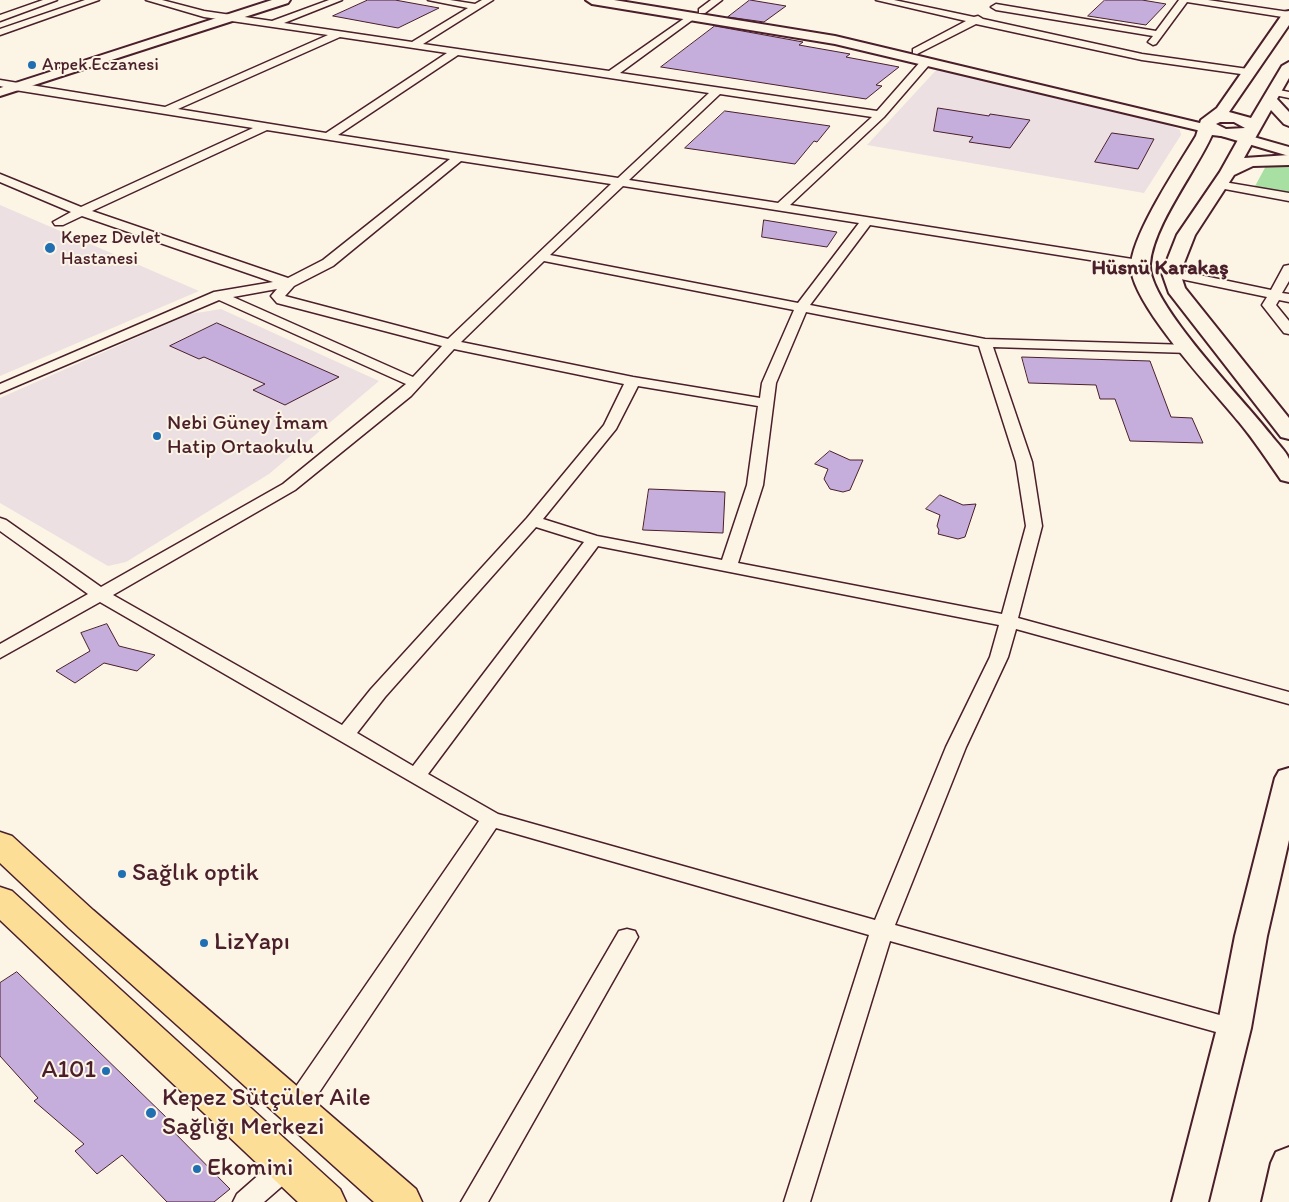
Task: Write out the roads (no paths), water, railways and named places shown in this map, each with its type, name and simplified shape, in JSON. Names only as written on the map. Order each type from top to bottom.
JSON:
[{"type":"main road","points":[[1289,15],[1210,121],[1204,136],[1149,235],[1140,264],[1146,288],[1164,317],[1289,475]]},
{"type":"main road","points":[[1289,66],[1278,96],[1250,129],[1223,178],[1186,235],[1171,273],[1176,289],[1289,432]]},
{"type":"main road","points":[[1278,96],[1289,121]]},
{"type":"main road","points":[[1210,121],[1238,134],[1250,129]]},
{"type":"main road","points":[[1223,178],[1250,161],[1289,160]]},
{"type":"main road","points":[[1190,1202],[1234,1028],[1251,936],[1289,778]]},
{"type":"main road","points":[[0,844],[81,919],[402,1202]]},
{"type":"main road","points":[[0,900],[326,1202]]},
{"type":"main road","points":[[1280,1202],[1289,1163]]},
{"type":"street","points":[[0,18],[52,0]]},
{"type":"street","points":[[0,32],[94,0]]},
{"type":"street","points":[[150,0],[204,14],[880,115]]},
{"type":"street","points":[[0,92],[284,0]]},
{"type":"street","points":[[273,24],[337,0]]},
{"type":"street","points":[[433,0],[476,7]]},
{"type":"street","points":[[414,45],[488,0]]},
{"type":"street","points":[[592,0],[807,26],[1210,121]]},
{"type":"street","points":[[632,0],[834,40],[1210,121]]},
{"type":"street","points":[[611,75],[717,0]]},
{"type":"street","points":[[881,0],[1142,57],[1248,72]]},
{"type":"street","points":[[1142,57],[1184,0]]},
{"type":"street","points":[[1190,0],[1289,15]]},
{"type":"street","points":[[917,51],[974,21],[999,4],[1159,34]]},
{"type":"street","points":[[166,111],[340,34]]},
{"type":"street","points":[[327,136],[456,52]]},
{"type":"street","points":[[780,208],[880,115],[925,63]]},
{"type":"street","points":[[0,83],[264,127],[1140,264]]},
{"type":"street","points":[[0,652],[289,488],[415,383],[451,344],[541,256],[717,91]]},
{"type":"street","points":[[59,222],[264,127]]},
{"type":"street","points":[[1250,129],[1272,130]]},
{"type":"street","points":[[1250,129],[1289,152]]},
{"type":"street","points":[[0,389],[219,295],[289,283],[328,262],[459,157]]},
{"type":"street","points":[[0,178],[82,212],[289,283]]},
{"type":"street","points":[[1223,178],[1289,197]]},
{"type":"street","points":[[728,567],[755,484],[769,383],[802,307],[866,221]]},
{"type":"street","points":[[541,256],[985,343],[1190,349]]},
{"type":"street","points":[[1289,268],[1269,305],[1289,330]]},
{"type":"street","points":[[1171,273],[1289,298]]},
{"type":"street","points":[[289,283],[278,296],[282,300],[451,344],[633,381],[766,403]]},
{"type":"street","points":[[219,295],[415,383]]},
{"type":"street","points":[[797,1202],[882,930],[956,747],[998,657],[1034,526],[1024,462],[985,343]]},
{"type":"street","points":[[345,736],[378,693],[533,521],[611,426],[633,381]]},
{"type":"street","points":[[533,521],[594,540],[1008,621],[1289,698]]},
{"type":"street","points":[[0,523],[101,595],[491,819],[1234,1028]]},
{"type":"street","points":[[416,776],[594,540]]},
{"type":"street","points":[[295,1108],[491,819]]},
{"type":"street","points":[[474,1202],[627,937]]},
{"type":"street","points":[[246,1202],[287,1166]]},
{"type":"place","name":"Arpek Eczanesi","points":[[32,65]]},
{"type":"place","name":"Kepez Devlet Hastanesi","points":[[50,248]]},
{"type":"place","name":"Nebi Güney İmam Hatip Ortaokulu","points":[[157,436]]},
{"type":"place","name":"Sağlık optik","points":[[122,874]]},
{"type":"place","name":"LizYapı","points":[[204,943]]},
{"type":"place","name":"A101","points":[[106,1071]]},
{"type":"place","name":"Kepez Sütçüler Aile Sağlığı Merkezi","points":[[151,1113]]},
{"type":"place","name":"Ekomini","points":[[197,1169]]},
{"type":"district","name":"Hüsnü Karakaş","points":[[1160,269]]}]
